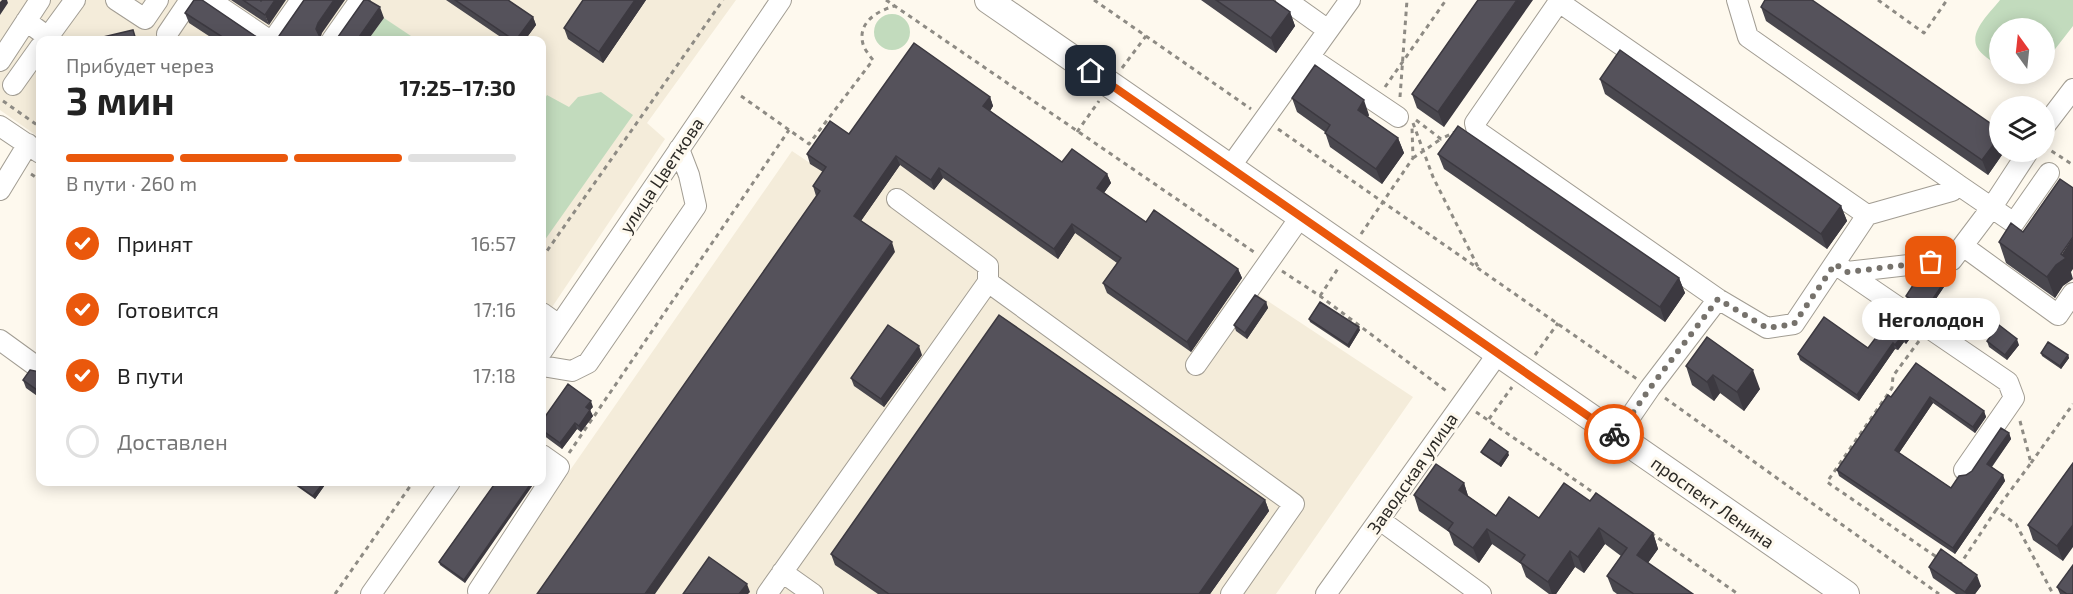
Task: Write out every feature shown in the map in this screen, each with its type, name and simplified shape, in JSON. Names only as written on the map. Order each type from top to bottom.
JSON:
[{"type":"main road","name":"проспект Ленина","points":[[988,0],[1846,594]]},
{"type":"street","points":[[0,61],[40,0]]},
{"type":"street","points":[[49,36],[75,0]]},
{"type":"street","points":[[116,0],[170,36]]},
{"type":"street","points":[[145,19],[158,0]]},
{"type":"street","points":[[172,36],[190,0]]},
{"type":"street","points":[[210,0],[265,36]]},
{"type":"street","points":[[274,36],[301,0]]},
{"type":"street","points":[[335,36],[360,0]]},
{"type":"street","name":"улица Цветкова","points":[[546,345],[781,0]]},
{"type":"street","points":[[1286,0],[1328,30]]},
{"type":"street","points":[[1230,167],[1350,0]]},
{"type":"street","points":[[1737,0],[1748,37],[2014,223],[2049,173]]},
{"type":"street","points":[[1867,215],[1560,1],[1475,123],[1477,131],[1718,299],[1767,328],[1794,324],[1841,268],[1867,215],[1952,191],[1957,184]]},
{"type":"street","points":[[26,21],[40,36]]},
{"type":"street","points":[[7,92],[36,54]]},
{"type":"street","points":[[1309,57],[1375,102],[1405,117]]},
{"type":"street","points":[[2055,113],[2073,89]]},
{"type":"street","points":[[0,126],[34,149],[0,190]]},
{"type":"street","points":[[546,367],[572,371],[588,363],[696,206],[689,176],[679,149]]},
{"type":"street","points":[[1841,268],[1952,260],[1992,207],[2021,162]]},
{"type":"street","points":[[767,594],[988,282],[988,266],[897,199]]},
{"type":"street","points":[[1196,364],[1301,216]]},
{"type":"street","points":[[1963,246],[2058,315],[2073,293]]},
{"type":"street","points":[[1841,268],[2008,382],[2014,398],[1964,470]]},
{"type":"street","points":[[988,282],[1294,504],[1231,594]]},
{"type":"street","points":[[1617,436],[1650,388],[1718,299]]},
{"type":"street","points":[[546,316],[559,325]]},
{"type":"street","points":[[0,340],[36,366]]},
{"type":"street","name":"Заводская улица","points":[[1326,594],[1498,352]]},
{"type":"street","points":[[478,591],[559,467],[546,458]]},
{"type":"street","points":[[371,594],[447,486]]},
{"type":"street","points":[[1380,520],[1481,594]]},
{"type":"street","points":[[782,572],[813,594]]},
{"type":"path","points":[[546,252],[723,0]]},
{"type":"path","points":[[886,0],[1261,257]]},
{"type":"path","points":[[1094,0],[1650,388],[1939,594]]},
{"type":"path","points":[[1407,0],[1404,59],[1405,117],[1413,158]]},
{"type":"path","points":[[1375,102],[1446,0]]},
{"type":"path","points":[[1878,0],[1924,33],[1947,0]]},
{"type":"path","points":[[741,96],[810,144],[873,60],[863,45],[862,31],[869,19],[880,10],[894,6]]},
{"type":"path","points":[[7,92],[36,123]]},
{"type":"path","points":[[1405,117],[1441,139]]},
{"type":"path","points":[[1405,117],[1424,151],[1433,177],[1479,269]]},
{"type":"path","points":[[1320,296],[1413,158],[1441,139],[1475,123]]},
{"type":"path","points":[[559,467],[789,130]]},
{"type":"path","points":[[2055,153],[2073,165]]},
{"type":"path","points":[[1281,270],[1320,296],[1461,402],[1604,500]]},
{"type":"path","points":[[1929,328],[1893,376],[1892,388],[1827,482],[1947,564]]},
{"type":"path","points":[[2014,398],[2031,463]]},
{"type":"path","points":[[1956,571],[1996,510],[2073,404]]},
{"type":"path","points":[[335,594],[410,486]]},
{"type":"path","points":[[1996,510],[2016,524],[2053,594]]},
{"type":"path","points":[[1642,527],[1738,594]]},
{"type":"shaded area","points":[[0,0],[736,0],[647,123],[665,139],[546,316],[546,36],[36,36],[36,135],[0,110]]},
{"type":"shaded area","points":[[953,78],[993,106],[987,116],[1076,233],[1239,282],[1413,397],[1276,594],[484,594],[792,151],[810,163],[853,144]]},
{"type":"green space","points":[[2000,0],[2073,0],[2073,26],[2055,49],[2055,18],[1989,18],[1989,59],[1981,53],[1975,41],[1982,22]]},
{"type":"green space","points":[[892,14],[904,20],[910,32],[904,44],[892,50],[880,44],[874,32],[880,20]]},
{"type":"green space","points":[[384,18],[411,36],[371,36]]},
{"type":"green space","points":[[601,92],[633,115],[546,238],[546,97],[547,95],[569,107],[578,97]]},
{"type":"building","points":[[194,0],[202,0],[255,36],[221,36],[185,13]]},
{"type":"building","points":[[243,0],[261,1],[275,0],[265,15]]},
{"type":"building","points":[[304,0],[334,0],[318,23],[316,29],[320,36],[279,36]]},
{"type":"building","points":[[364,0],[380,7],[360,36],[339,36]]},
{"type":"building","points":[[455,0],[508,0],[533,17],[519,36],[508,36]]},
{"type":"building","points":[[583,0],[635,0],[599,52],[564,28]]},
{"type":"building","points":[[1216,0],[1273,0],[1290,12],[1271,38]]},
{"type":"building","points":[[1478,0],[1517,0],[1438,112],[1412,94]]},
{"type":"building","points":[[1765,0],[1812,0],[1989,122],[1989,151],[1982,160],[1761,7]]},
{"type":"building","points":[[133,30],[135,36],[108,36]]},
{"type":"building","points":[[914,43],[990,97],[983,106],[1062,162],[1072,149],[1107,174],[1097,188],[1146,222],[1154,210],[1238,269],[1187,342],[1103,283],[1121,258],[1072,224],[1054,249],[939,168],[931,180],[896,156],[854,216],[892,242],[645,594],[537,594],[820,191],[813,186],[826,167],[807,154],[830,121],[849,134]]},
{"type":"building","points":[[1620,50],[1841,206],[1821,234],[1600,79]]},
{"type":"building","points":[[1315,65],[1364,100],[1358,110],[1398,138],[1376,169],[1325,133],[1330,125],[1292,98]]},
{"type":"building","points":[[1458,126],[1679,278],[1660,307],[1438,154]]},
{"type":"building","points":[[2060,179],[2073,188],[2073,237],[2061,254],[2066,258],[2056,265],[2047,277],[1999,242],[2011,223],[2023,232]]},
{"type":"building","points":[[1936,271],[1947,278],[1926,309],[1906,296],[1921,273]]},
{"type":"building","points":[[1255,295],[1266,302],[1245,333],[1234,325]]},
{"type":"building","points":[[1320,302],[1359,327],[1348,345],[1309,319]]},
{"type":"building","points":[[1875,302],[1912,327],[1904,338],[1902,336],[1895,345],[1893,343],[1857,395],[1798,354],[1824,317],[1868,348],[1890,319],[1883,314],[1886,311]]},
{"type":"building","points":[[999,315],[1265,500],[1199,594],[889,594],[831,554]]},
{"type":"building","points":[[888,325],[919,346],[881,399],[851,378]]},
{"type":"building","points":[[1999,325],[2017,339],[2005,355],[1987,341]]},
{"type":"building","points":[[1707,337],[1753,370],[1737,392],[1713,375],[1707,382],[1686,366]]},
{"type":"building","points":[[2048,342],[2068,355],[2060,366],[2041,353]]},
{"type":"building","points":[[1916,363],[1984,411],[1973,427],[1930,397],[1895,450],[1951,488],[1959,476],[1972,471],[2001,428],[2009,433],[1987,464],[2003,475],[1953,548],[1837,470],[1888,395],[1891,397]]},
{"type":"building","points":[[30,370],[36,371],[36,389],[23,380]]},
{"type":"building","points":[[568,384],[591,401],[586,407],[590,410],[579,426],[575,423],[560,443],[546,433],[546,415]]},
{"type":"building","points":[[1490,439],[1508,452],[1499,464],[1481,452]]},
{"type":"building","points":[[2073,463],[2073,525],[2057,546],[2028,525]]},
{"type":"building","points":[[1436,464],[1464,483],[1459,490],[1496,516],[1509,497],[1539,518],[1564,483],[1590,501],[1596,493],[1653,533],[1637,555],[1693,594],[1634,594],[1607,576],[1627,548],[1599,528],[1578,557],[1570,551],[1548,582],[1520,562],[1525,555],[1487,529],[1473,548],[1448,530],[1453,523],[1414,495]]},
{"type":"building","points":[[299,486],[321,486],[313,496]]},
{"type":"building","points":[[493,486],[529,486],[464,580],[439,562]]},
{"type":"building","points":[[1941,549],[1977,575],[1965,592],[1929,567]]},
{"type":"building","points":[[709,557],[747,584],[739,594],[683,594]]},
{"type":"building","points":[[2073,565],[2073,594],[2067,594],[2057,587]]},
{"type":"way so far","points":[[1614,434],[1617,436],[1650,388],[1718,299],[1767,328],[1794,324],[1835,264],[1847,272],[1931,262]]},
{"type":"place","name":"Неголодон","points":[[1931,262]]},
{"type":"route","points":[[1091,71],[1614,434]]}]
